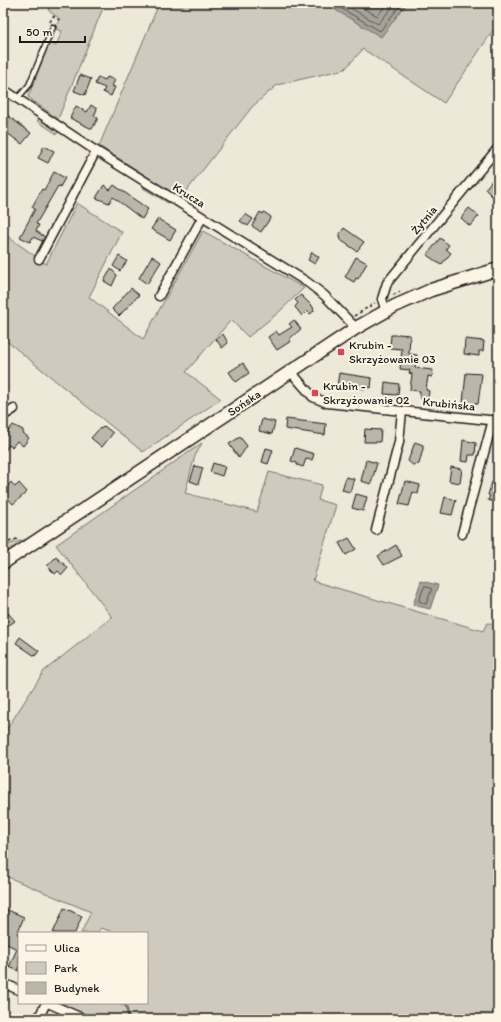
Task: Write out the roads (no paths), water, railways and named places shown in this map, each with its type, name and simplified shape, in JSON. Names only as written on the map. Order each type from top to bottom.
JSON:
[{"type":"street","name":"Krucza","points":[[3,89],[96,151],[307,282],[324,295],[356,328]]},
{"type":"street","name":"Żytnia","points":[[386,312],[382,299],[387,283],[498,148]]},
{"type":"street","points":[[39,259],[96,151]]},
{"type":"street","points":[[159,296],[202,218]]},
{"type":"street","name":"Sońska","points":[[3,563],[356,328],[431,290],[498,269]]},
{"type":"street","name":"Krubińska","points":[[291,372],[308,393],[319,400],[496,421]]},
{"type":"street","points":[[3,416],[14,409]]},
{"type":"street","points":[[376,530],[399,442],[402,411]]},
{"type":"street","points":[[462,534],[496,421]]},
{"type":"street","points":[[3,983],[18,990]]},
{"type":"street","points":[[38,1019],[46,1004]]},
{"type":"street","points":[[49,1004],[84,1019]]},
{"type":"lane","points":[[18,99],[29,85],[53,27]]},
{"type":"water","points":[[324,3],[407,3],[381,37]]},
{"type":"water","points":[[421,581],[438,585],[430,609],[413,605]]},
{"type":"waterway","points":[[126,1006],[129,1019]]},
{"type":"place","name":"Krubin - Skrzyżowanie 03","points":[[341,352]]},
{"type":"place","name":"Krubin - Skrzyżowanie 02","points":[[315,393]]}]
